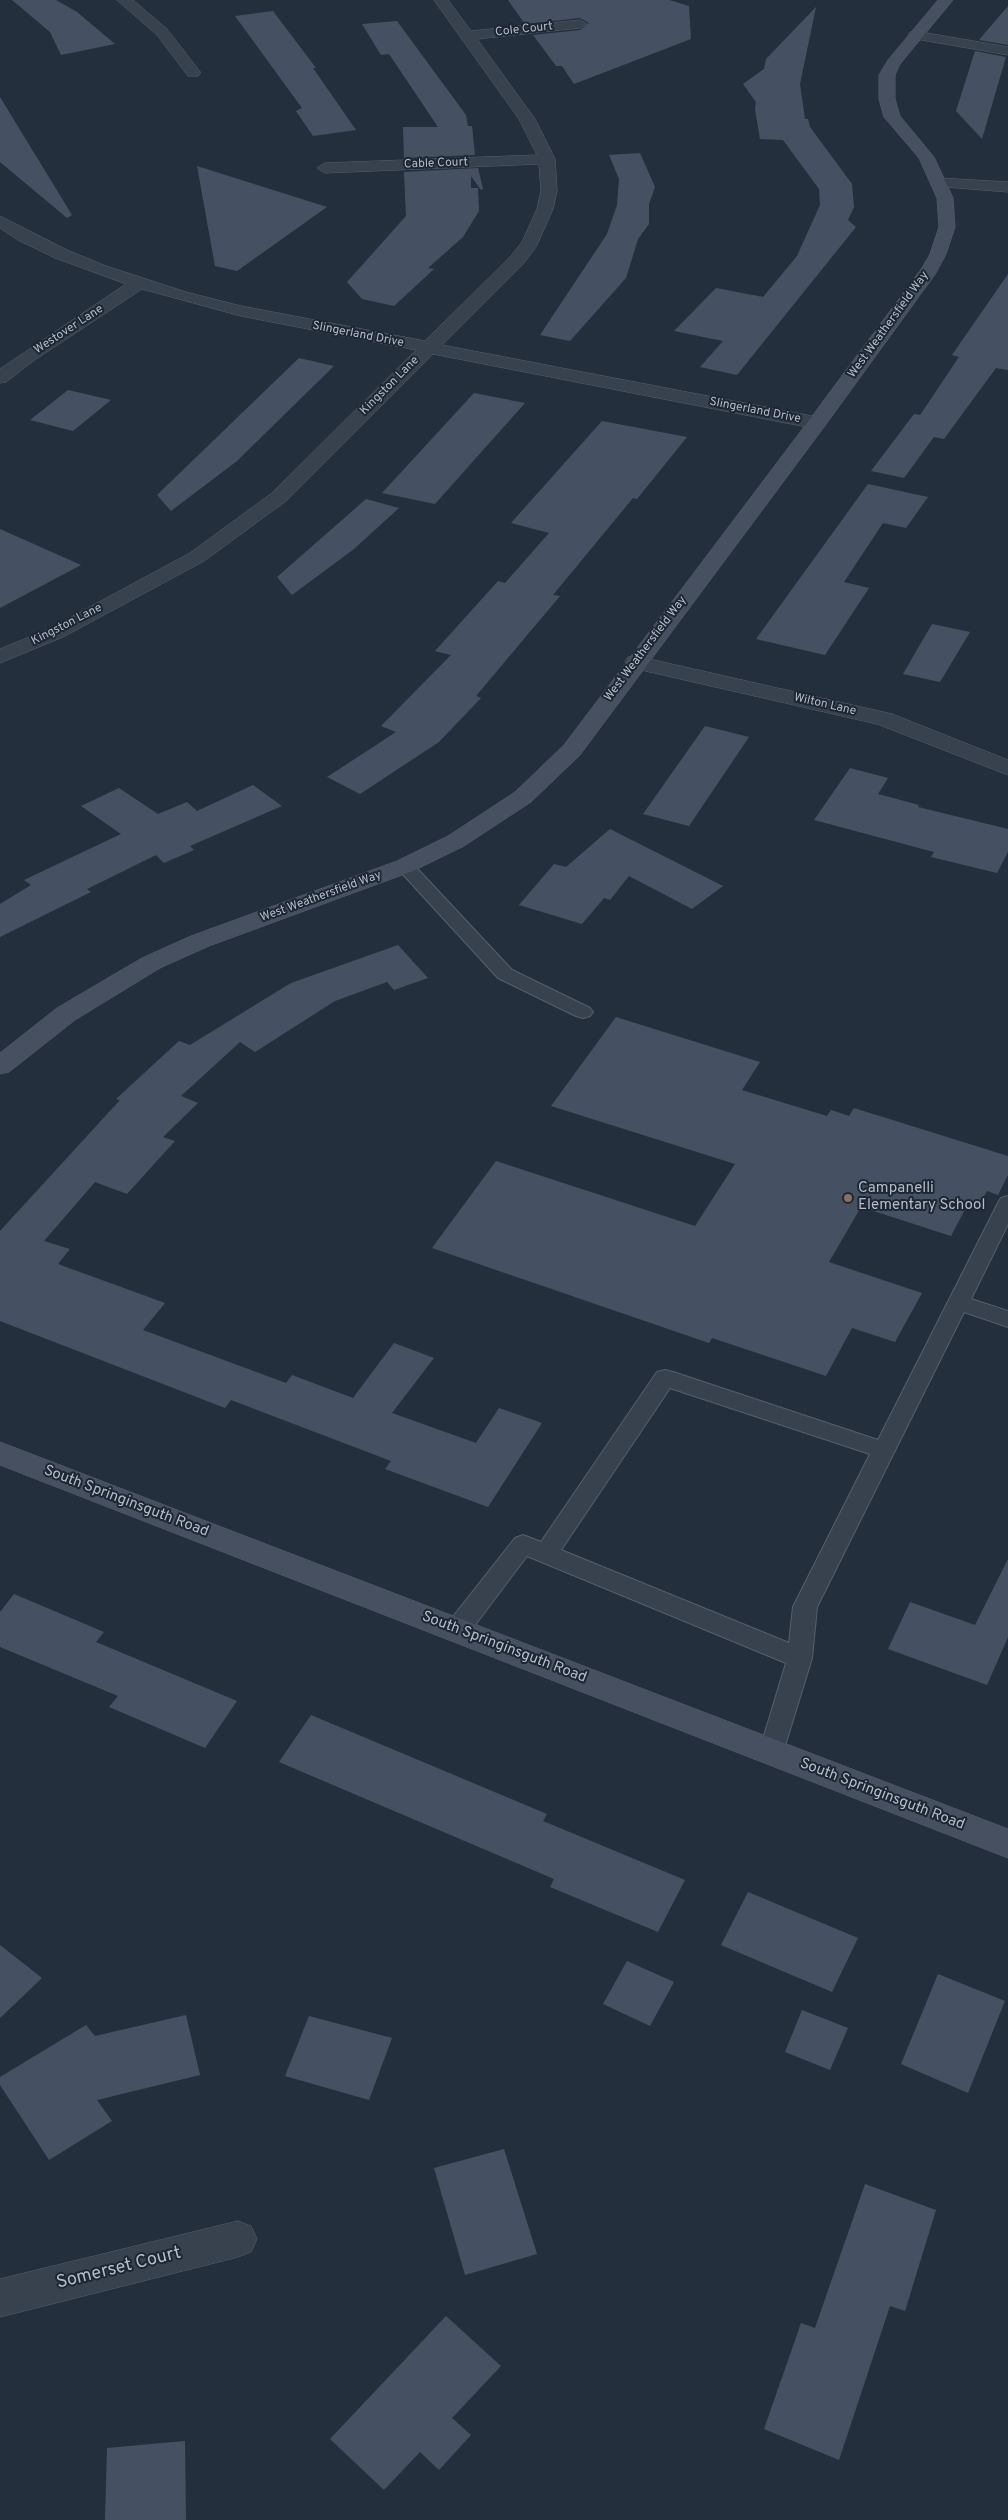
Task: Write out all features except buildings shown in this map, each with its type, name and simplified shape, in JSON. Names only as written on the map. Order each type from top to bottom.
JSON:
[{"type":"street","points":[[124,0],[162,32],[192,73]]},
{"type":"street","name":"Kingston Lane","points":[[0,658],[56,633],[198,557],[279,497],[517,260],[530,243],[547,200],[547,159],[527,119],[440,0]]},
{"type":"street","name":"West Weathersfield Way","points":[[0,1066],[66,1014],[151,963],[200,941],[405,866],[456,841],[494,818],[550,774],[572,750],[636,662],[817,423],[930,269],[938,254],[944,240],[948,213],[945,198],[926,157],[892,117],[887,99],[887,75],[893,63],[915,35],[946,0]]},
{"type":"street","name":"Cole Court","points":[[468,36],[580,24]]},
{"type":"street","points":[[915,35],[1008,51]]},
{"type":"street","name":"Cable Court","points":[[325,168],[547,159]]},
{"type":"street","points":[[939,183],[1008,187]]},
{"type":"street","name":"Slingerland Drive","points":[[0,221],[24,236],[61,254],[140,283],[241,311],[428,349],[817,423]]},
{"type":"street","name":"Westover Lane","points":[[0,378],[27,357],[140,283]]},
{"type":"street","name":"Wilton Lane","points":[[636,662],[884,719],[1008,768]]},
{"type":"street","name":"South Springinsguth Road","points":[[0,1453],[1008,1844]]},
{"type":"street","name":"Somerset Court","points":[[0,2298],[238,2239]]},
{"type":"lane","points":[[405,866],[505,974],[583,1012]]},
{"type":"lane","points":[[772,1752],[800,1658],[805,1606],[1008,1203]]},
{"type":"lane","points":[[959,1303],[1008,1319]]},
{"type":"lane","points":[[546,1553],[665,1378],[883,1450]]},
{"type":"lane","points":[[457,1630],[523,1544],[800,1658]]},
{"type":"place","name":"Campanelli Elementary School","points":[[848,1198]]}]
